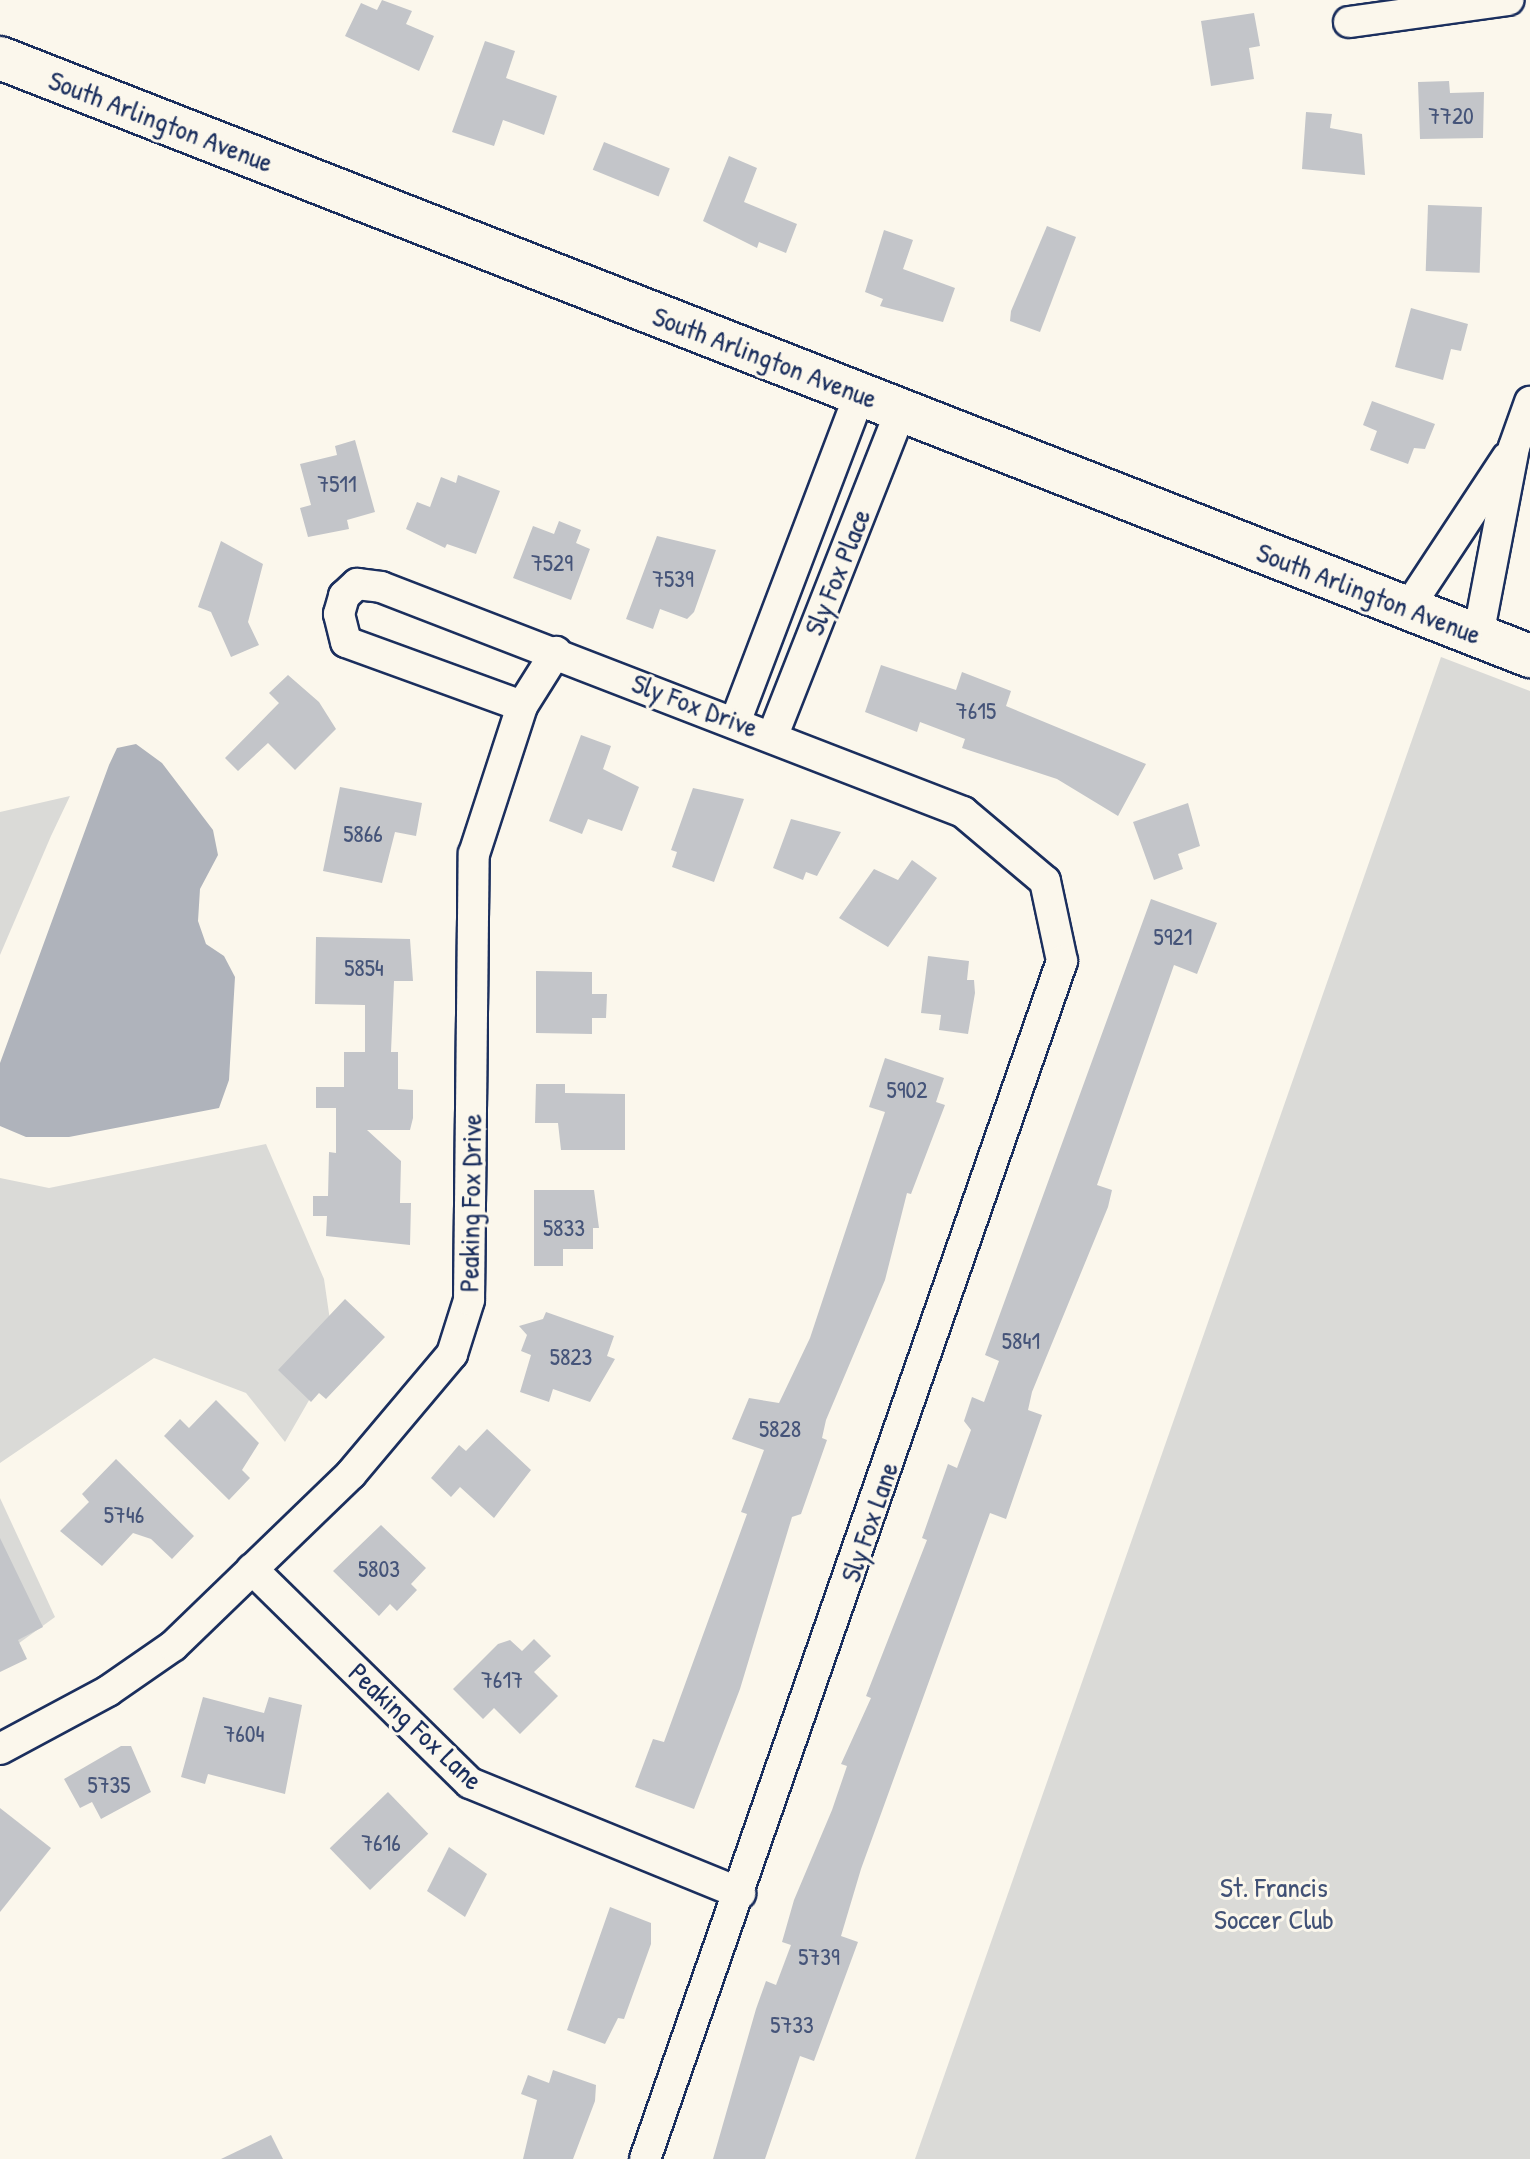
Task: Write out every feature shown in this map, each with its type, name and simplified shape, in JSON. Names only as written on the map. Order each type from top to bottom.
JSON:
[{"type":"street","points":[[1349,22],[1508,0]]},
{"type":"street","name":"South Arlington Avenue","points":[[0,58],[1530,656]]},
{"type":"street","name":"Sly Fox Place","points":[[736,720],[860,393]]},
{"type":"street","points":[[1478,636],[1514,447],[1530,402]]},
{"type":"street","name":"Sly Fox Place","points":[[773,735],[901,410]]},
{"type":"street","points":[[1408,608],[1514,447]]},
{"type":"street","name":"Sly Fox Drive","points":[[522,706],[346,642],[339,614],[344,596],[357,584],[381,587],[736,720],[963,812],[1045,881]]},
{"type":"street","name":"Peaking Fox Drive","points":[[0,1749],[108,1691],[173,1646],[351,1474],[452,1354],[469,1300],[474,854],[522,706],[556,652]]},
{"type":"street","name":"Sly Fox Lane","points":[[645,2159],[1062,961],[1045,881]]},
{"type":"street","name":"Peaking Fox Lane","points":[[252,1569],[470,1783],[740,1893]]},
{"type":"green space","name":"St. Francis Soccer Club","points":[[1441,657],[1530,691],[1530,2159],[915,2159]]},
{"type":"green space","points":[[70,796],[51,836],[0,955],[0,812]]},
{"type":"green space","points":[[266,1144],[324,1279],[335,1355],[285,1442],[246,1393],[154,1358],[0,1463],[0,1178],[49,1188]]},
{"type":"green space","points":[[0,1498],[55,1617],[0,1657]]},
{"type":"shaded area","points":[[136,744],[162,763],[213,830],[218,855],[200,889],[198,921],[206,944],[224,956],[235,977],[229,1080],[219,1108],[69,1137],[26,1137],[0,1126],[0,1063],[109,765],[117,748]]},
{"type":"building","points":[[382,0],[412,11],[406,24],[434,36],[419,71],[345,36],[361,3],[377,10]]},
{"type":"building","points":[[1254,13],[1260,46],[1249,48],[1254,79],[1211,86],[1201,21]]},
{"type":"building","points":[[485,41],[515,51],[506,78],[557,96],[544,135],[503,120],[494,146],[452,132]]},
{"type":"building","points":[[1449,81],[1450,93],[1484,92],[1483,138],[1420,139],[1418,82]]},
{"type":"building","points":[[1306,112],[1332,114],[1330,128],[1362,134],[1365,175],[1302,169]]},
{"type":"building","points":[[604,142],[670,169],[659,196],[593,170]]},
{"type":"building","points":[[729,156],[757,168],[744,202],[797,224],[786,253],[759,242],[757,248],[703,221]]},
{"type":"building","points":[[1428,205],[1482,207],[1480,273],[1426,271]]},
{"type":"building","points":[[1047,226],[1076,237],[1040,332],[1010,321],[1011,311]]},
{"type":"building","points":[[884,230],[913,240],[903,269],[955,288],[943,322],[880,306],[883,299],[865,292]]},
{"type":"building","points":[[1411,308],[1468,324],[1461,351],[1451,349],[1443,380],[1395,367]]},
{"type":"building","points":[[1372,401],[1435,424],[1425,449],[1414,448],[1408,464],[1370,450],[1377,431],[1363,425]]},
{"type":"building","points":[[355,440],[375,512],[347,520],[349,529],[308,537],[300,508],[311,505],[300,464],[337,455],[335,446]]},
{"type":"building","points":[[458,475],[500,491],[476,554],[447,544],[445,548],[406,529],[417,502],[430,507],[441,477],[456,483]]},
{"type":"building","points":[[559,521],[581,530],[576,543],[590,549],[571,600],[513,578],[533,526],[554,534]]},
{"type":"building","points":[[657,536],[716,550],[694,612],[687,619],[660,609],[653,629],[626,619]]},
{"type":"building","points":[[221,541],[263,564],[248,622],[259,645],[231,657],[211,612],[198,607]]},
{"type":"building","points":[[881,665],[956,690],[962,672],[1011,691],[1006,706],[1146,764],[1118,816],[1057,779],[962,748],[965,739],[920,722],[917,732],[865,712]]},
{"type":"building","points":[[288,675],[319,702],[336,729],[295,770],[268,743],[238,771],[225,758],[279,703],[269,693]]},
{"type":"building","points":[[581,735],[611,746],[603,769],[639,787],[622,831],[588,819],[582,834],[549,821]]},
{"type":"building","points":[[340,787],[422,803],[416,836],[395,832],[382,883],[323,871]]},
{"type":"building","points":[[693,788],[744,799],[714,882],[672,867],[677,852],[671,850]]},
{"type":"building","points":[[1188,803],[1200,846],[1178,854],[1183,869],[1154,880],[1133,822]]},
{"type":"building","points":[[791,819],[841,832],[817,876],[806,872],[803,880],[773,868]]},
{"type":"building","points":[[912,860],[937,878],[888,947],[839,918],[874,869],[898,880]]},
{"type":"building","points":[[1151,899],[1217,923],[1197,974],[1174,965],[1097,1185],[1112,1190],[1108,1207],[1032,1392],[1028,1410],[1042,1415],[1006,1519],[990,1513],[861,1869],[841,1936],[858,1942],[814,2061],[800,2056],[765,2159],[713,2159],[766,1981],[776,1985],[791,1945],[782,1942],[794,1900],[847,1766],[841,1764],[871,1698],[866,1696],[927,1540],[922,1538],[948,1464],[957,1468],[971,1430],[964,1421],[972,1397],[984,1402],[999,1361],[985,1355]]},
{"type":"building","points":[[316,937],[410,939],[413,981],[394,981],[391,1052],[398,1052],[398,1089],[413,1090],[413,1118],[410,1130],[367,1130],[401,1161],[400,1203],[411,1203],[410,1245],[326,1236],[327,1216],[313,1216],[313,1196],[328,1196],[329,1152],[336,1153],[336,1108],[316,1108],[316,1087],[344,1087],[344,1052],[365,1052],[365,1005],[315,1004]]},
{"type":"building","points":[[928,956],[969,961],[967,980],[974,980],[975,993],[968,1034],[939,1030],[941,1015],[921,1013]]},
{"type":"building","points":[[536,971],[592,972],[592,994],[607,994],[606,1018],[592,1018],[592,1034],[536,1033]]},
{"type":"building","points":[[885,1058],[944,1078],[936,1102],[945,1105],[911,1194],[907,1193],[885,1280],[826,1420],[822,1438],[827,1440],[801,1514],[792,1517],[740,1689],[694,1809],[635,1787],[653,1739],[664,1742],[747,1514],[741,1512],[764,1450],[732,1439],[749,1398],[779,1403],[810,1338],[885,1112],[869,1107]]},
{"type":"building","points":[[536,1084],[565,1084],[565,1093],[625,1094],[625,1150],[561,1150],[558,1123],[535,1123]]},
{"type":"building","points":[[534,1190],[594,1190],[599,1228],[593,1228],[593,1249],[563,1249],[563,1266],[534,1266]]},
{"type":"building","points":[[345,1299],[385,1337],[326,1399],[319,1393],[311,1402],[278,1370]]},
{"type":"building","points":[[546,1312],[614,1336],[607,1356],[615,1359],[590,1402],[553,1389],[549,1402],[520,1392],[531,1355],[521,1351],[527,1335],[519,1326],[543,1319]]},
{"type":"building","points":[[216,1400],[259,1443],[242,1470],[250,1478],[229,1500],[164,1436],[180,1419],[189,1428]]},
{"type":"building","points":[[487,1429],[531,1470],[494,1518],[460,1487],[451,1497],[431,1478],[459,1445],[466,1451]]},
{"type":"building","points":[[116,1459],[194,1536],[172,1559],[151,1539],[133,1533],[102,1566],[60,1531],[89,1502],[82,1494]]},
{"type":"building","points":[[381,1525],[426,1568],[411,1584],[417,1590],[397,1611],[390,1604],[379,1616],[333,1571]]},
{"type":"building","points":[[0,1538],[43,1627],[18,1640],[27,1659],[0,1672]]},
{"type":"building","points":[[534,1639],[551,1656],[534,1672],[558,1696],[520,1734],[494,1708],[483,1719],[453,1689],[498,1644],[510,1640],[522,1651]]},
{"type":"building","points":[[203,1697],[264,1713],[269,1697],[302,1705],[285,1794],[208,1774],[205,1784],[181,1777]]},
{"type":"building","points":[[121,1746],[131,1746],[151,1792],[101,1819],[92,1802],[80,1808],[64,1779]]},
{"type":"building","points":[[388,1792],[428,1834],[370,1890],[330,1848]]},
{"type":"building","points":[[0,1808],[51,1848],[0,1912]]},
{"type":"building","points":[[449,1847],[487,1874],[465,1917],[427,1891]]},
{"type":"building","points":[[610,1907],[651,1923],[651,1944],[624,2019],[618,2018],[605,2044],[567,2030]]},
{"type":"building","points":[[553,2070],[596,2085],[595,2101],[573,2159],[523,2159],[537,2100],[521,2094],[528,2075],[549,2083]]},
{"type":"building","points":[[271,2135],[283,2159],[221,2159]]}]
